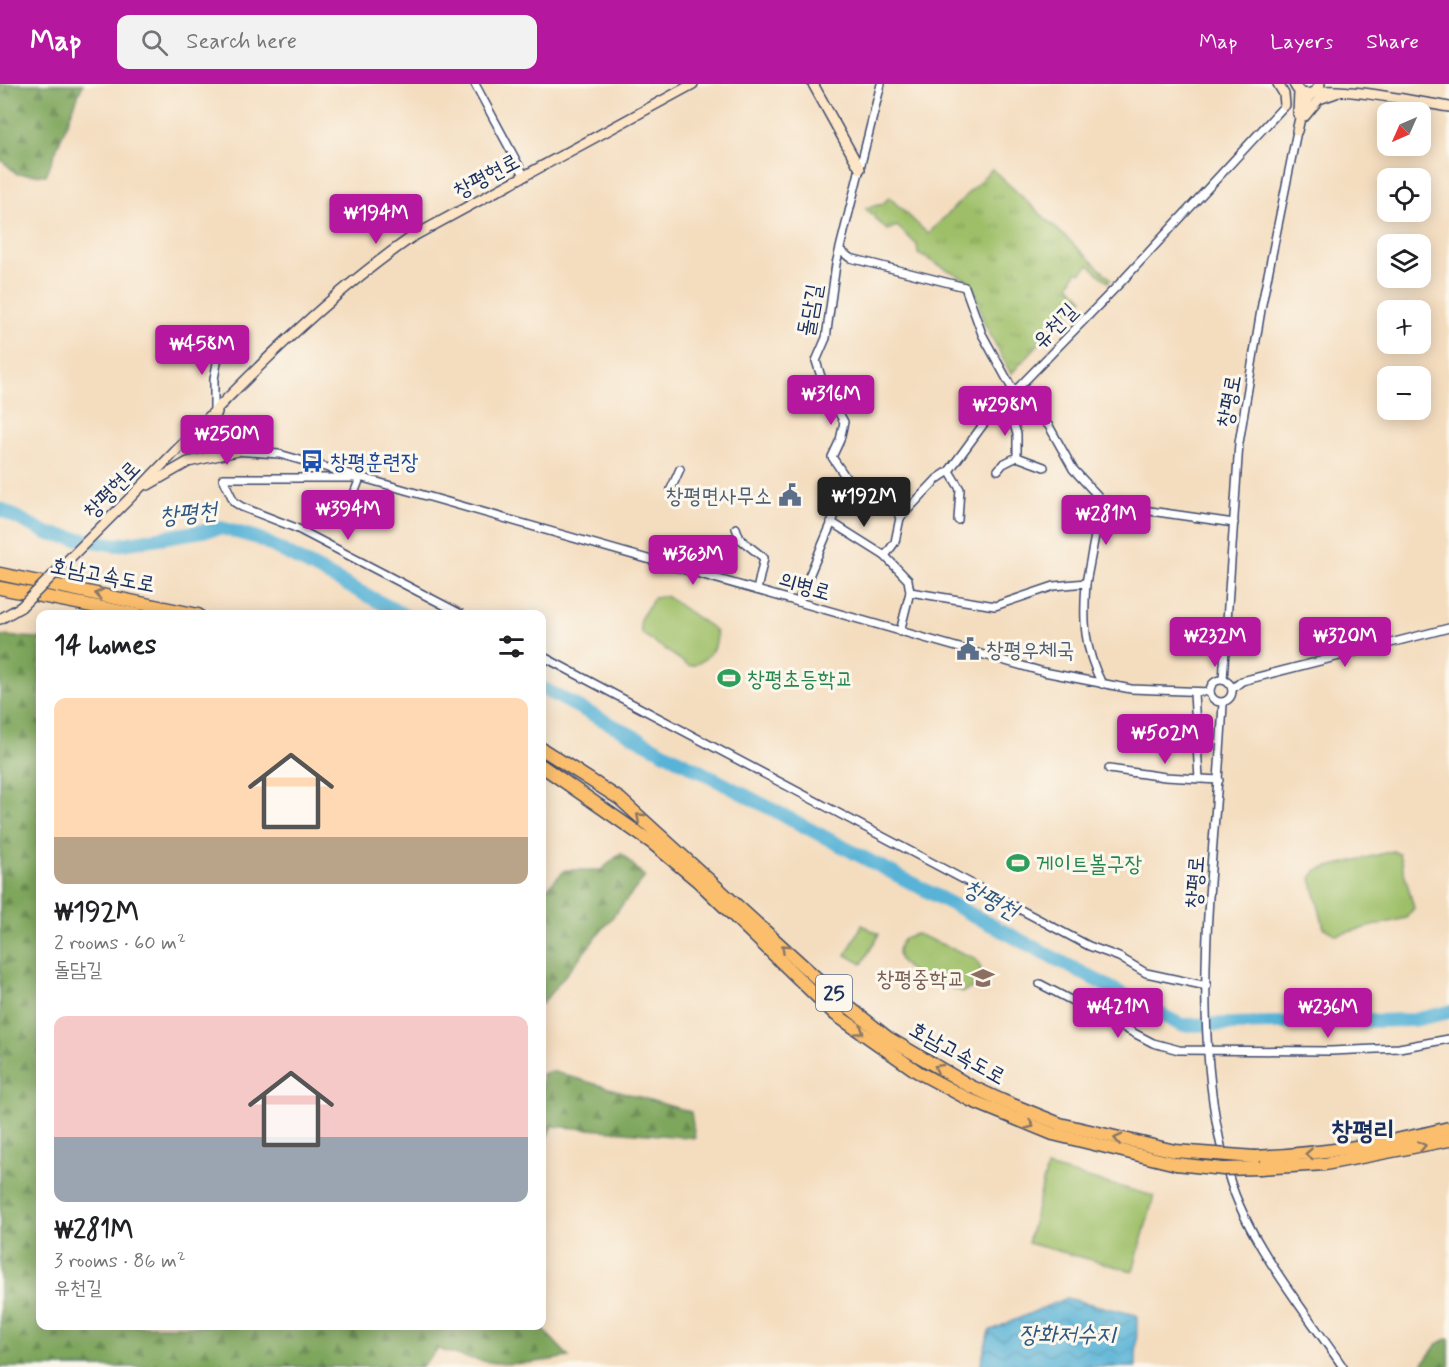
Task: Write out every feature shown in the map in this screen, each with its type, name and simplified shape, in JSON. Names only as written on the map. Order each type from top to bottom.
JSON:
[{"type":"highway","name":"호남고속도로","points":[[0,574],[174,610]]},
{"type":"highway","name":"호남고속도로","points":[[0,588],[112,610]]},
{"type":"highway","name":"호남고속도로","points":[[546,752],[620,799],[845,1004],[888,1038],[970,1086],[1003,1101],[1060,1124],[1175,1151],[1258,1162],[1324,1164],[1449,1140]]},
{"type":"highway","name":"호남고속도로","points":[[546,769],[651,842],[699,882],[835,1014],[918,1072],[970,1100],[1053,1134],[1176,1164],[1223,1169],[1409,1138],[1449,1128]]},
{"type":"main road","name":"창평현로","points":[[0,619],[21,607],[224,402],[348,283],[412,237],[693,84]]},
{"type":"main road","points":[[813,84],[860,169]]},
{"type":"main road","points":[[1278,84],[1284,94],[1285,105]]},
{"type":"main road","points":[[1340,84],[1353,90]]},
{"type":"main road","points":[[1285,105],[1295,86]]},
{"type":"main road","points":[[1295,86],[1353,90],[1449,107]]},
{"type":"main road","points":[[1295,86],[1297,131]]},
{"type":"main road","points":[[1297,131],[1305,103],[1317,88]]},
{"type":"main road","points":[[1297,131],[1311,107],[1319,99],[1353,90]]},
{"type":"main road","points":[[224,402],[213,420],[214,438],[220,447],[238,451]]},
{"type":"main road","points":[[132,495],[188,462],[238,451]]},
{"type":"street","points":[[475,84],[525,177]]},
{"type":"street","points":[[881,84],[841,251],[850,258],[964,287],[982,334],[1014,392],[1049,426],[1073,469],[1098,496],[1101,504],[1086,583],[1083,625],[1091,662],[1102,684]]},
{"type":"street","name":"유천길","points":[[900,518],[937,479],[949,471],[991,414],[1124,279],[1285,105]]},
{"type":"street","name":"창평로","points":[[1223,680],[1239,443],[1262,304],[1297,131]]},
{"type":"street","name":"돌담길","points":[[798,602],[849,482],[832,457],[840,440],[844,422],[824,386],[816,361],[826,338],[832,282],[841,251]]},
{"type":"street","points":[[214,412],[214,379],[220,342]]},
{"type":"street","points":[[965,398],[983,404],[991,414]]},
{"type":"street","points":[[1006,399],[1017,434],[1017,457]]},
{"type":"street","name":"의병로","points":[[186,440],[205,450],[279,454],[564,534],[690,573],[1044,672],[1131,689],[1210,692]]},
{"type":"street","points":[[998,470],[1003,464],[1017,457],[1044,467]]},
{"type":"street","points":[[671,489],[680,469]]},
{"type":"street","points":[[949,471],[960,489],[958,519]]},
{"type":"street","points":[[350,504],[360,478],[223,478],[234,502],[242,507],[296,528],[453,610]]},
{"type":"street","points":[[885,556],[895,542],[900,518],[893,503],[886,499]]},
{"type":"street","points":[[1101,504],[1234,524]]},
{"type":"street","points":[[831,522],[885,556],[908,580],[910,592],[900,632]]},
{"type":"street","points":[[736,528],[740,539],[764,558],[757,590]]},
{"type":"street","points":[[910,592],[995,606],[1054,586],[1086,583]]},
{"type":"street","points":[[1232,689],[1223,680],[1215,681],[1210,692],[1214,701],[1223,702],[1231,697],[1232,689],[1242,681],[1449,628]]},
{"type":"street","points":[[546,658],[1089,946],[1119,957],[1146,973],[1207,989]]},
{"type":"street","points":[[1194,693],[1199,779]]},
{"type":"street","name":"창평로","points":[[1223,702],[1207,989],[1208,1049],[1217,1131],[1232,1191],[1251,1228],[1343,1367]]},
{"type":"street","points":[[1109,769],[1219,780]]},
{"type":"street","points":[[1040,984],[1153,1042],[1179,1050],[1331,1052],[1399,1048],[1449,1039]]},
{"type":"green space","points":[[0,84],[83,84],[46,175],[17,174],[0,159]]},
{"type":"green space","points":[[992,169],[1111,279],[1108,282],[1089,265],[1080,273],[1077,271],[1069,285],[1083,298],[1067,315],[1063,313],[1046,331],[1048,334],[1011,374],[982,319],[977,296],[969,281],[918,254],[917,245],[897,226],[887,230],[865,208],[883,204],[889,197],[928,234]]},
{"type":"green space","points":[[666,596],[715,630],[717,636],[714,647],[706,658],[695,665],[689,666],[641,633],[640,619],[654,598]]},
{"type":"green space","points":[[0,636],[36,638],[36,1330],[544,1330],[569,1357],[517,1364],[488,1362],[438,1349],[421,1367],[0,1367]]},
{"type":"green space","points":[[1393,851],[1399,854],[1414,908],[1406,918],[1336,935],[1324,928],[1311,878],[1317,870]]},
{"type":"green space","points":[[621,853],[645,877],[546,999],[546,889],[565,870],[601,870]]},
{"type":"green space","points":[[862,925],[879,934],[862,964],[846,955]]},
{"type":"green space","points":[[917,934],[975,958],[980,965],[981,972],[975,987],[963,992],[921,977],[903,964],[898,956],[900,944],[906,938]]},
{"type":"green space","points":[[551,1071],[691,1112],[695,1138],[552,1126],[546,1140],[546,1073]]},
{"type":"green space","points":[[1047,1167],[1154,1196],[1133,1271],[1028,1243]]},
{"type":"green space","points":[[1449,1338],[1449,1367],[1420,1367],[1437,1344]]},
{"type":"water","name":"장화저수지","points":[[1066,1298],[1137,1315],[1136,1367],[980,1367],[989,1331]]},
{"type":"waterway","name":"창평천","points":[[0,509],[49,534],[116,545],[221,528],[258,538],[395,610]]},
{"type":"waterway","name":"창평천","points":[[546,690],[1181,1025],[1414,1020],[1449,1012]]},
{"type":"place","name":"창평훈련장","points":[[312,461]]},
{"type":"place","name":"창평면사무소","points":[[790,495]]},
{"type":"place","name":"창평우체국","points":[[968,649]]},
{"type":"place","name":"창평초등학교","points":[[729,678]]},
{"type":"place","name":"게이트볼구장","points":[[1018,863]]},
{"type":"place","name":"창평중학교","points":[[983,978]]},
{"type":"district","name":"창평리","points":[[1363,1130]]}]
